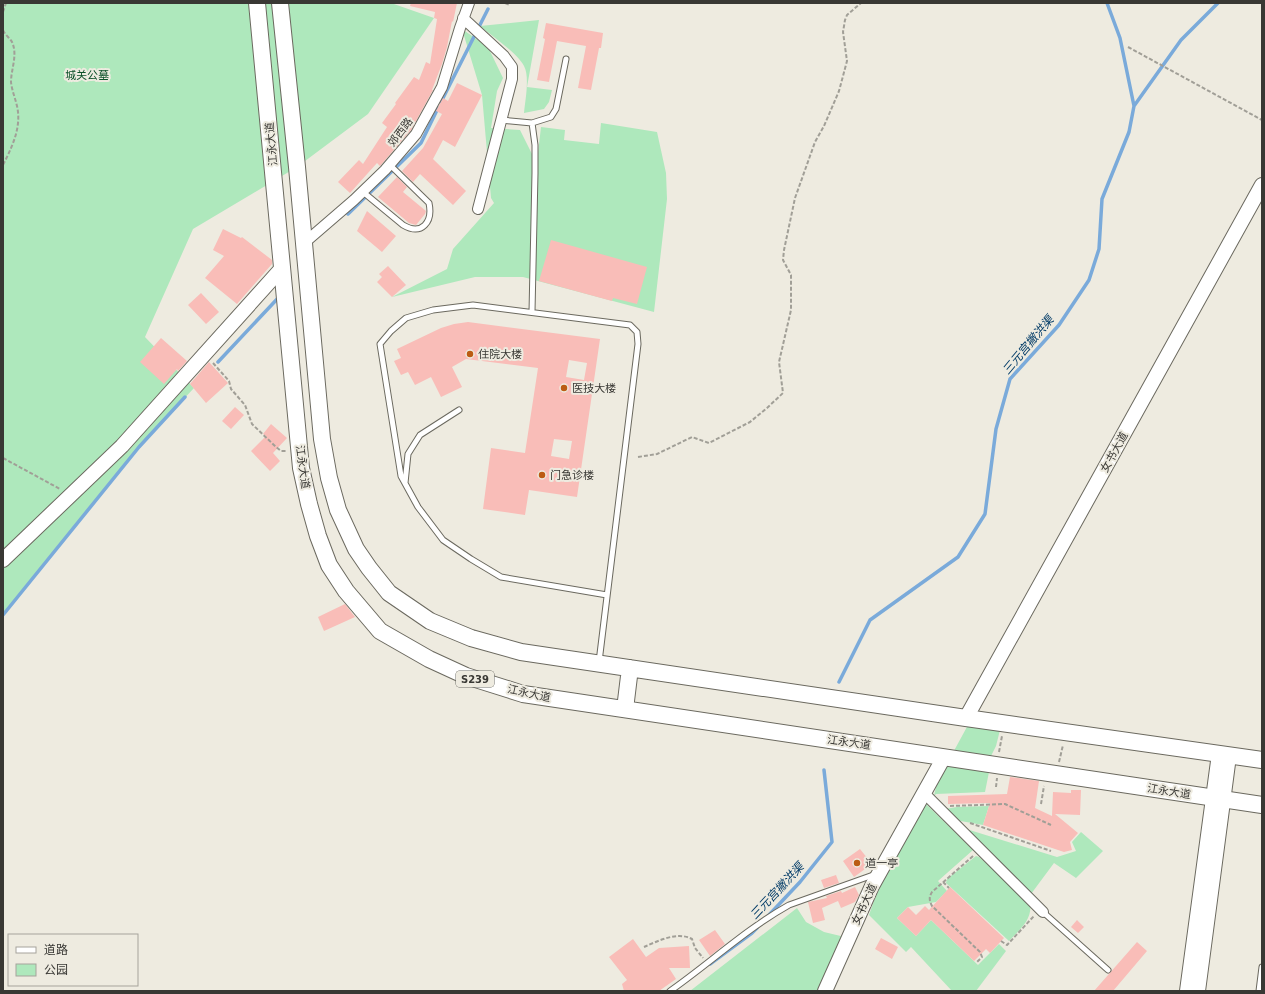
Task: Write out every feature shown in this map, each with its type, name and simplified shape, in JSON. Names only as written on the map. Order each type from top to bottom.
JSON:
[{"type":"main road","name":"江永大道","points":[[257,3],[301,468],[318,536],[329,565],[346,591],[380,631],[430,659],[473,678],[523,694],[1262,805]]},
{"type":"main road","name":"江永大道","points":[[280,3],[322,440],[329,478],[340,516],[356,549],[389,593],[430,621],[471,638],[521,652],[1262,760]]},
{"type":"main road","name":"女书大道","points":[[966,718],[1262,186]]},
{"type":"main road","points":[[3,560],[122,446],[282,268]]},
{"type":"main road","points":[[625,709],[630,668]]},
{"type":"main road","points":[[1187,991],[1224,755]]},
{"type":"main road","name":"女书大道","points":[[825,991],[872,886],[944,757]]},
{"type":"main road","points":[[1198,991],[1218,798]]},
{"type":"street","name":"郊西路","points":[[304,244],[391,165],[416,134],[442,87],[469,3]]},
{"type":"street","points":[[463,18],[504,56],[512,66],[512,79],[478,208]]},
{"type":"street","points":[[924,793],[1042,911]]},
{"type":"lane","points":[[501,120],[532,122],[551,117],[556,109],[566,59]]},
{"type":"lane","points":[[532,122],[535,145],[532,312]]},
{"type":"lane","points":[[363,192],[397,222],[409,229],[415,229],[425,225],[430,215],[429,203],[391,165]]},
{"type":"lane","points":[[599,663],[638,344],[636,332],[630,325],[474,305],[433,310],[406,318],[391,331],[380,344],[401,476],[418,507],[443,540],[501,577],[607,595]]},
{"type":"lane","points":[[405,484],[408,454],[420,436],[459,410]]},
{"type":"lane","points":[[670,991],[752,928],[776,912],[789,905],[879,873]]},
{"type":"lane","points":[[1042,911],[1108,970]]},
{"type":"lane","points":[[1260,990],[1262,967]]},
{"type":"path","points":[[3,12],[6,3]]},
{"type":"path","points":[[505,3],[510,5]]},
{"type":"path","points":[[638,457],[657,454],[692,437],[709,443],[750,422],[768,408],[783,393],[779,362],[791,310],[791,275],[783,260],[784,250],[795,198],[815,142],[824,126],[839,90],[847,61],[843,32],[845,20],[847,15],[861,3]]},
{"type":"path","points":[[3,30],[12,42],[15,57],[11,71],[11,84],[18,112],[18,123],[14,142],[3,165]]},
{"type":"path","points":[[1128,47],[1262,120]]},
{"type":"path","points":[[205,354],[229,381],[231,389],[245,405],[252,424],[281,451],[300,451]]},
{"type":"path","points":[[3,458],[71,494]]},
{"type":"path","points":[[940,809],[956,805],[1005,804],[1051,825]]},
{"type":"path","points":[[951,820],[970,823],[1051,851]]},
{"type":"path","points":[[976,963],[982,957],[980,952],[932,906],[929,896],[980,850]]},
{"type":"path","points":[[943,882],[949,888]]},
{"type":"path","points":[[1001,941],[1007,945],[1042,911]]},
{"type":"path","points":[[644,947],[669,938],[688,936],[692,938],[695,948],[707,962]]},
{"type":"green space","name":"城关公墓","points":[[3,3],[391,3],[434,18],[368,114],[297,167],[193,229],[145,337],[194,388],[139,447],[3,615]]},
{"type":"green space","points":[[539,20],[527,87],[552,90],[549,102],[544,109],[524,113],[527,76],[524,66],[510,50],[480,26]]},
{"type":"green space","points":[[462,29],[488,47],[503,78],[497,91],[491,128],[520,130],[535,160],[538,153],[541,127],[565,130],[564,140],[599,144],[601,123],[657,132],[666,173],[667,199],[654,312],[523,277],[475,277],[392,297],[447,269],[453,249],[494,203],[491,198],[482,95]]},
{"type":"green space","points":[[968,725],[1000,730],[996,746],[991,756],[985,792],[936,794],[934,796],[937,782]]},
{"type":"green space","points":[[925,803],[973,850],[938,881],[947,891],[936,902],[908,907],[897,918],[916,936],[931,920],[978,965],[999,944],[1006,951],[976,991],[952,991],[911,947],[906,952],[869,915],[887,871]]},
{"type":"green space","points":[[989,806],[983,825],[955,820],[945,809],[957,807]]},
{"type":"green space","points":[[963,828],[1057,857],[1076,851],[1072,842],[1081,832],[1103,851],[1076,878],[1054,863],[1031,894]]},
{"type":"green space","points":[[976,856],[1030,902],[1030,914],[1028,919],[1009,941],[946,883],[947,879]]},
{"type":"green space","points":[[797,908],[806,922],[824,932],[849,938],[825,991],[690,991]]},
{"type":"building","points":[[411,3],[457,3],[442,64],[433,90],[411,130],[380,166],[377,163],[350,193],[338,182],[359,160],[363,164],[387,127],[382,123],[396,104],[395,103],[414,77],[419,80],[426,62],[430,64],[437,19],[434,18],[435,12],[410,6]]},
{"type":"building","points":[[546,23],[603,33],[591,90],[578,88],[586,46],[557,41],[549,82],[537,80],[545,39],[543,38]]},
{"type":"building","points":[[457,83],[482,95],[455,147],[443,140],[433,159],[466,191],[453,205],[420,174],[413,182],[402,171],[423,148],[442,114],[436,111],[443,98],[448,101]]},
{"type":"building","points":[[397,177],[407,187],[403,192],[426,211],[416,225],[409,223],[378,197]]},
{"type":"building","points":[[367,211],[396,236],[382,252],[357,231]]},
{"type":"building","points":[[223,229],[241,238],[242,237],[272,260],[272,264],[237,304],[205,278],[224,256],[213,250]]},
{"type":"building","points":[[551,240],[647,267],[637,304],[613,298],[612,301],[539,281]]},
{"type":"building","points":[[388,266],[406,285],[392,297],[377,282],[382,277],[379,274]]},
{"type":"building","points":[[201,293],[219,312],[206,324],[188,305]]},
{"type":"building","points":[[468,322],[600,339],[577,497],[529,490],[525,515],[483,509],[491,448],[525,453],[538,368],[466,359],[452,367],[462,387],[441,397],[431,377],[415,385],[408,372],[401,375],[394,361],[401,358],[397,349],[441,328]],"holes":[[[569,360],[587,363],[584,380],[566,377]],[[554,439],[572,441],[569,459],[551,456]]]},
{"type":"building","points":[[161,338],[187,361],[178,371],[177,369],[164,384],[140,362]]},
{"type":"building","points":[[209,362],[228,383],[206,403],[190,384]]},
{"type":"building","points":[[235,407],[244,415],[231,429],[222,421]]},
{"type":"building","points":[[271,424],[287,438],[273,453],[280,461],[270,471],[251,451],[266,436],[263,434]]},
{"type":"building","points":[[345,604],[355,617],[324,631],[318,617]]},
{"type":"building","points":[[1010,777],[1039,781],[1035,808],[1052,816],[1053,792],[1071,793],[1071,790],[1081,790],[1080,815],[1055,814],[1078,833],[1070,842],[1072,850],[1064,852],[983,825],[990,803],[948,804],[948,796],[1007,794]]},
{"type":"building","name":"道一亭","points":[[860,849],[872,864],[854,877],[843,861]]},
{"type":"building","points":[[836,875],[839,883],[824,888],[821,880]]},
{"type":"building","points":[[855,887],[859,895],[855,902],[841,908],[838,901],[822,908],[825,920],[813,923],[808,902],[827,898],[826,896],[841,891],[842,893]]},
{"type":"building","points":[[950,887],[1004,938],[990,953],[986,949],[974,961],[931,920],[916,936],[897,918],[908,907],[916,915],[925,906],[929,910]]},
{"type":"building","points":[[1077,920],[1084,927],[1078,933],[1071,927]]},
{"type":"building","points":[[715,930],[725,944],[710,956],[699,940]]},
{"type":"building","points":[[881,938],[898,947],[892,959],[875,949]]},
{"type":"building","points":[[633,939],[646,957],[659,948],[689,946],[690,968],[669,968],[676,979],[659,991],[624,991],[622,984],[627,980],[609,957]]},
{"type":"building","points":[[1137,942],[1147,951],[1113,991],[1094,991]]},
{"type":"waterway","points":[[1107,3],[1120,38],[1134,106]]},
{"type":"waterway","name":"三元宫撇洪渠","points":[[839,682],[870,620],[958,557],[985,514],[996,429],[1010,379],[1059,325],[1089,280],[1099,249],[1102,199],[1129,132],[1134,106],[1181,40],[1218,3]]},
{"type":"waterway","points":[[441,102],[488,9]]},
{"type":"waterway","points":[[348,214],[421,143],[438,108]]},
{"type":"waterway","points":[[218,362],[280,296]]},
{"type":"waterway","points":[[3,615],[139,447],[185,397]]},
{"type":"waterway","name":"三元宫撇洪渠","points":[[768,916],[800,882],[832,842],[824,770]]},
{"type":"waterway","name":"三元宫撇洪渠","points":[[710,964],[757,928]]},
{"type":"place","name":"住院大楼","points":[[470,354]]},
{"type":"place","name":"医技大楼","points":[[564,388]]},
{"type":"place","name":"门急诊楼","points":[[542,475]]},
{"type":"place","name":"道一亭","points":[[857,863]]}]
